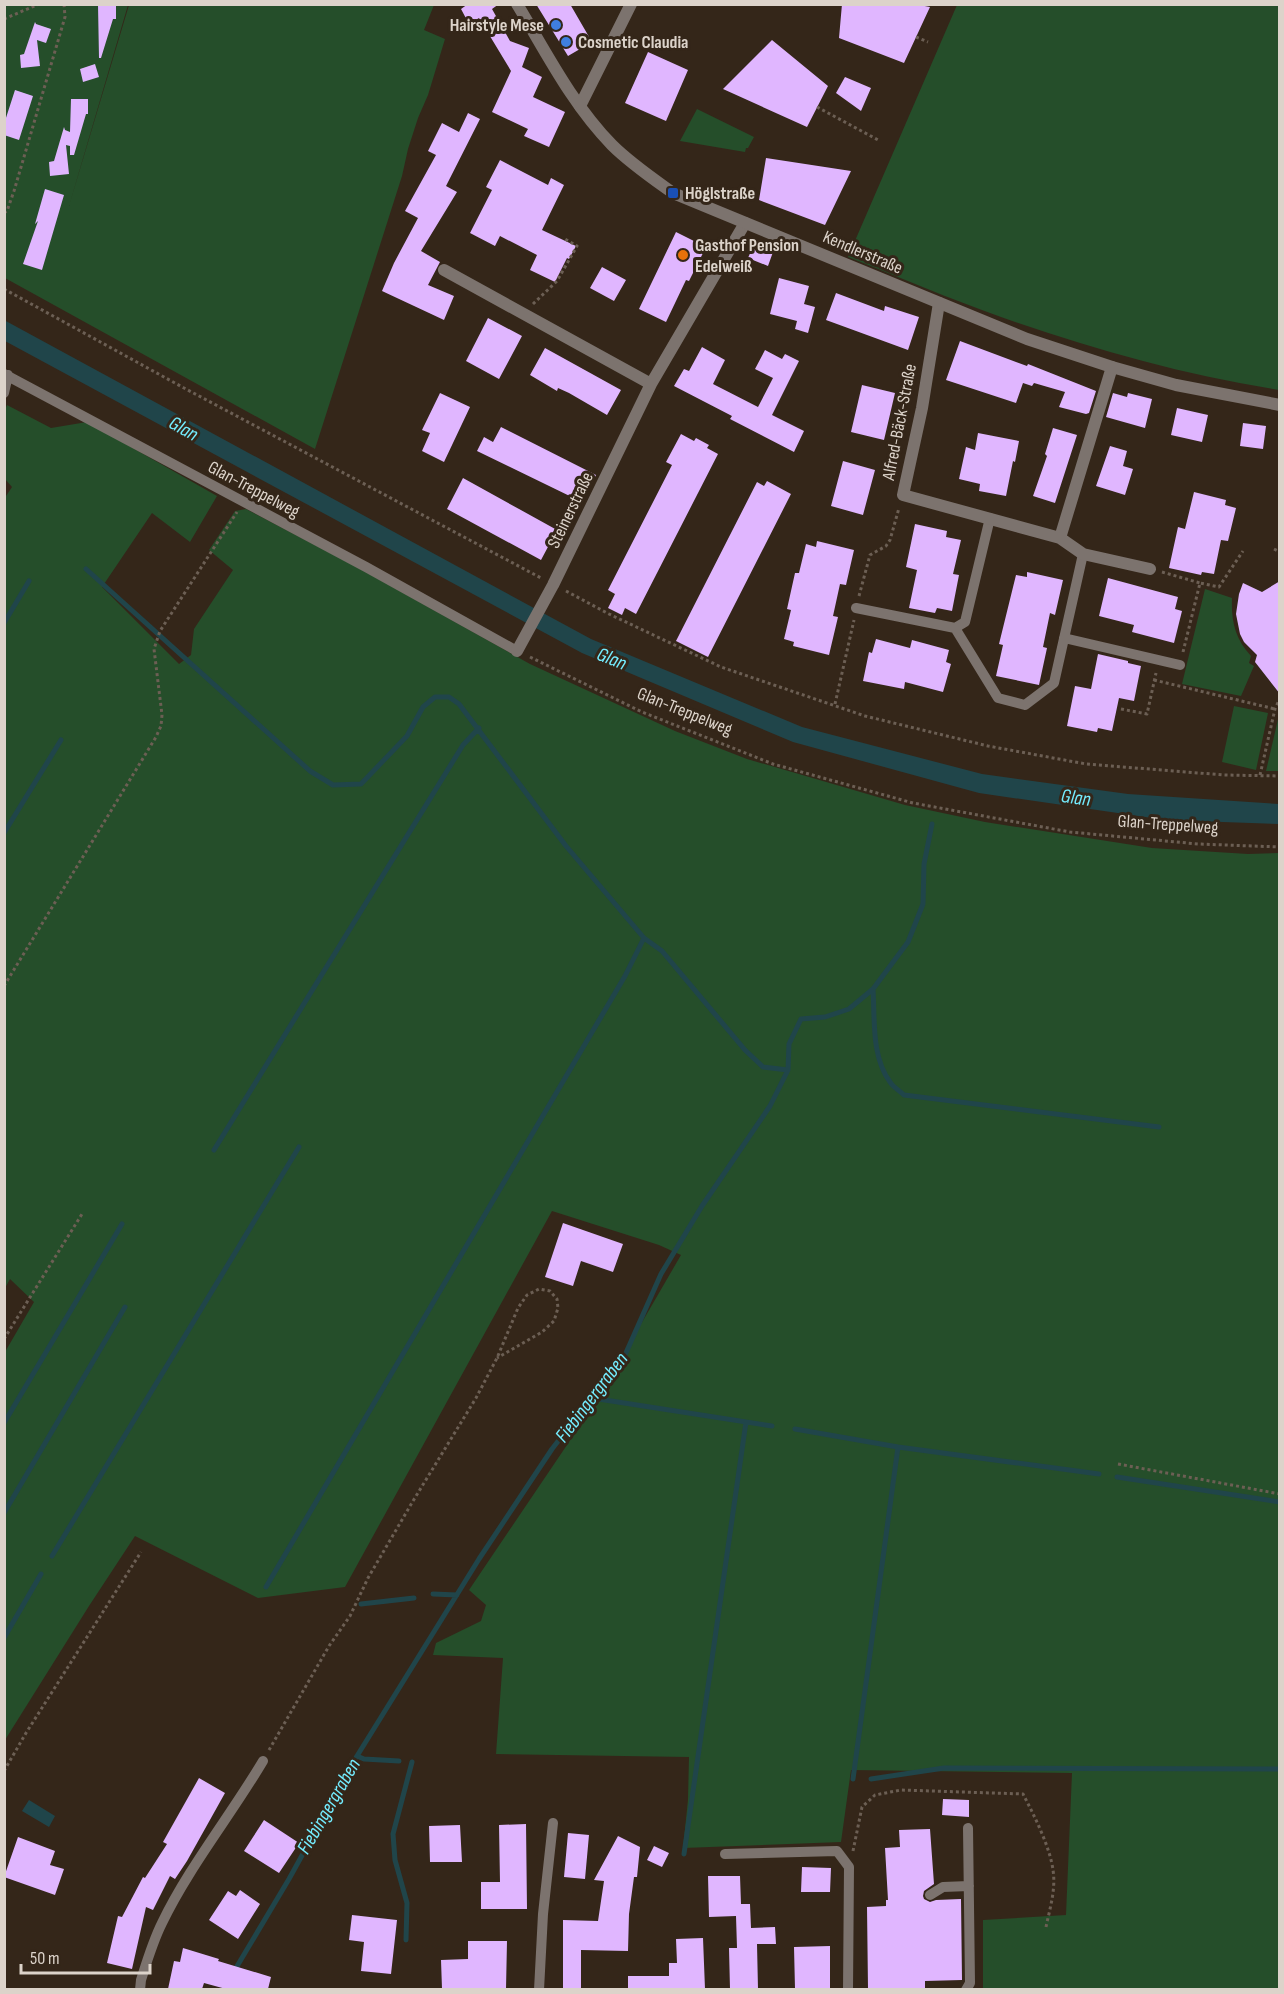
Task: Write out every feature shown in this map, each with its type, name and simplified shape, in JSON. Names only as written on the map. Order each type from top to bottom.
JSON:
[{"type":"street","name":"Kendlerstraße","points":[[516,4],[580,106],[612,144],[673,193],[1028,339],[1112,367],[1186,387],[1280,405]]},
{"type":"street","points":[[580,106],[631,4]]},
{"type":"street","name":"Steinerstraße","points":[[518,648],[553,585],[651,384],[745,223]]},
{"type":"street","points":[[444,270],[651,384]]},
{"type":"street","name":"Alfred-Bäck-Straße","points":[[939,303],[922,408],[903,495],[1060,538],[1083,554],[1150,569]]},
{"type":"street","points":[[1060,538],[1112,367]]},
{"type":"lane","points":[[4,393],[6,375]]},
{"type":"lane","name":"Glan-Treppelweg","points":[[6,375],[518,648]]},
{"type":"lane","points":[[856,608],[955,628],[965,622],[990,518]]},
{"type":"lane","points":[[955,628],[998,698],[1025,705],[1054,683],[1083,554]]},
{"type":"lane","points":[[1064,639],[1180,665]]},
{"type":"lane","points":[[140,1989],[141,1980],[162,1923],[202,1855],[242,1797],[263,1761]]},
{"type":"lane","points":[[539,1989],[543,1914],[552,1823]]},
{"type":"lane","points":[[966,1989],[970,1983],[968,1828]]},
{"type":"lane","points":[[725,1854],[837,1851],[849,1867],[848,1989]]},
{"type":"lane","points":[[930,1895],[943,1887],[969,1886]]},
{"type":"path","points":[[4,19],[39,4]]},
{"type":"path","points":[[4,213],[8,211],[65,17],[64,4]]},
{"type":"path","points":[[916,37],[928,42]]},
{"type":"path","points":[[817,108],[880,141]]},
{"type":"path","points":[[529,307],[557,281],[569,262],[577,246],[565,239]]},
{"type":"path","points":[[4,289],[553,585],[721,667],[865,716],[988,746],[1086,764],[1224,775],[1280,776]]},
{"type":"path","points":[[4,986],[161,726],[162,715],[154,649],[156,640],[243,502]]},
{"type":"path","points":[[1274,549],[1280,552]]},
{"type":"path","points":[[1150,569],[1219,587],[1243,551]]},
{"type":"path","points":[[1180,665],[1200,583]]},
{"type":"path","name":"Glan-Treppelweg","points":[[518,648],[642,712],[773,764],[913,803],[1070,832],[1198,844],[1280,847]]},
{"type":"path","points":[[1121,709],[1147,714],[1158,660]]},
{"type":"path","points":[[1154,680],[1275,709]]},
{"type":"path","points":[[1260,775],[1275,709],[1280,698]]},
{"type":"path","points":[[4,1339],[82,1214]]},
{"type":"path","points":[[263,1761],[329,1646],[350,1616],[441,1452],[476,1398],[497,1358],[518,1308],[527,1295],[539,1290],[550,1291],[557,1299],[558,1308],[554,1322],[542,1332],[497,1358]]},
{"type":"path","points":[[1118,1464],[1280,1494]]},
{"type":"path","points":[[4,1771],[141,1552]]},
{"type":"green space","points":[[5,5],[128,5],[69,206],[129,5],[434,5],[424,30],[445,39],[408,149],[402,176],[315,449],[5,278]]},
{"type":"green space","points":[[957,5],[1279,5],[1279,390],[1174,369],[1070,340],[982,310],[848,257]]},
{"type":"green space","points":[[697,109],[754,137],[745,152],[680,141]]},
{"type":"green space","points":[[7,405],[51,428],[87,422],[217,496],[190,542],[152,513],[102,587],[179,664],[191,655],[194,629],[233,570],[209,550],[235,511],[246,509],[355,566],[530,664],[675,731],[747,759],[905,805],[985,822],[1152,848],[1248,854],[1279,853],[1279,1989],[983,1989],[983,1920],[1066,1915],[1072,1773],[851,1770],[841,1842],[683,1848],[688,1800],[689,1757],[496,1754],[503,1658],[433,1655],[436,1643],[481,1621],[486,1605],[469,1590],[594,1405],[681,1255],[659,1245],[552,1211],[345,1587],[258,1598],[135,1536],[5,1740],[5,1352],[34,1302],[10,1279],[5,1288],[4,499],[12,487],[5,479],[4,412]]},
{"type":"green space","points":[[1205,589],[1232,598],[1235,629],[1241,643],[1251,656],[1249,663],[1254,666],[1241,696],[1182,684]]},
{"type":"green space","points":[[1234,706],[1268,713],[1256,770],[1222,762]]},
{"type":"green space","points":[[1279,715],[1279,771],[1266,771]]},
{"type":"water","name":"Glan","points":[[4,320],[591,639],[802,727],[982,774],[1128,794],[1279,804],[1279,824],[1166,820],[979,793],[793,742],[582,653],[5,341]]},
{"type":"water","points":[[29,1800],[55,1816],[49,1827],[22,1811]]},
{"type":"building","points":[[116,4],[116,19],[113,19],[101,58],[99,58],[98,5]]},
{"type":"building","points":[[468,4],[499,4],[492,9],[510,41],[529,48],[522,67],[542,77],[533,97],[565,112],[549,147],[524,136],[528,129],[492,112],[511,71],[479,18],[469,24],[461,9]]},
{"type":"building","points":[[536,4],[570,4],[592,42],[568,56]]},
{"type":"building","points":[[842,4],[914,4],[930,7],[904,63],[839,38]]},
{"type":"building","points":[[35,22],[51,29],[46,43],[37,40],[40,66],[21,68],[20,55],[24,54]]},
{"type":"building","points":[[772,40],[828,86],[807,127],[723,89]]},
{"type":"building","points":[[648,52],[688,70],[666,121],[625,103]]},
{"type":"building","points":[[95,64],[99,77],[83,82],[80,69]]},
{"type":"building","points":[[845,77],[871,88],[861,111],[836,93]]},
{"type":"building","points":[[15,90],[33,96],[19,140],[4,135],[4,124]]},
{"type":"building","points":[[71,99],[88,99],[88,114],[86,114],[74,155],[70,155],[70,146],[66,145],[69,174],[50,176],[49,162],[54,161],[64,127],[70,132]]},
{"type":"building","points":[[468,113],[480,119],[446,186],[457,192],[421,251],[440,262],[428,285],[454,296],[444,320],[382,291],[418,218],[405,211],[436,155],[428,151],[442,123],[459,132]]},
{"type":"building","points":[[766,158],[851,171],[825,225],[759,200]]},
{"type":"building","points":[[500,160],[548,185],[551,178],[564,185],[542,230],[576,246],[555,282],[530,270],[537,255],[500,236],[495,246],[470,233],[492,190],[486,187]]},
{"type":"building","points":[[45,189],[64,195],[42,270],[23,264],[38,221],[35,224]]},
{"type":"building","points":[[676,232],[706,247],[689,281],[686,280],[666,322],[639,309]]},
{"type":"building","points":[[754,244],[773,252],[768,266],[748,258]]},
{"type":"building","points":[[602,267],[626,280],[614,301],[590,288]]},
{"type":"building","points":[[779,278],[809,286],[804,304],[815,307],[808,333],[795,329],[797,321],[770,314]]},
{"type":"building","points":[[836,293],[884,311],[885,306],[919,317],[908,350],[826,320]]},
{"type":"building","points":[[488,318],[522,336],[499,379],[466,361]]},
{"type":"building","points":[[960,341],[1027,366],[1028,364],[1096,391],[1089,413],[1059,407],[1065,392],[1034,383],[1032,386],[1023,383],[1016,403],[946,380]]},
{"type":"building","points":[[702,347],[725,360],[713,384],[758,407],[773,378],[755,369],[765,350],[782,359],[785,354],[799,361],[772,415],[804,431],[794,452],[730,419],[732,416],[674,386],[684,369],[689,371]]},
{"type":"building","points":[[545,348],[621,390],[607,415],[569,393],[558,388],[557,391],[530,375]]},
{"type":"building","points":[[862,385],[895,393],[884,440],[851,432]]},
{"type":"building","points":[[440,393],[470,407],[444,462],[422,451],[430,433],[422,430]]},
{"type":"building","points":[[1113,393],[1127,397],[1128,393],[1152,399],[1145,428],[1106,417]]},
{"type":"building","points":[[1177,408],[1208,415],[1202,442],[1171,435]]},
{"type":"building","points":[[1243,423],[1266,426],[1263,449],[1240,446]]},
{"type":"building","points":[[501,427],[596,475],[582,502],[477,451],[484,437],[493,442]]},
{"type":"building","points":[[1053,428],[1077,435],[1055,503],[1033,496],[1047,456],[1045,454]]},
{"type":"building","points":[[978,433],[1019,441],[1006,496],[979,491],[980,484],[959,479],[966,447],[975,450]]},
{"type":"building","points":[[681,434],[709,445],[707,448],[718,454],[636,614],[625,608],[622,615],[608,608],[615,594],[608,590],[672,465],[666,462]]},
{"type":"building","points":[[1110,446],[1127,451],[1123,466],[1133,469],[1125,495],[1096,486]]},
{"type":"building","points":[[843,461],[875,470],[863,515],[831,506]]},
{"type":"building","points":[[463,478],[557,530],[541,560],[447,509]]},
{"type":"building","points":[[767,481],[791,494],[708,657],[676,641],[757,482],[764,486]]},
{"type":"building","points":[[1194,492],[1226,500],[1225,505],[1236,508],[1228,541],[1221,540],[1214,574],[1202,572],[1201,575],[1169,568],[1178,527],[1185,529]]},
{"type":"building","points":[[915,524],[947,531],[946,537],[961,540],[953,574],[959,575],[952,611],[937,608],[935,613],[909,608],[917,570],[906,567]]},
{"type":"building","points":[[817,541],[854,550],[846,585],[840,584],[833,616],[838,617],[829,655],[793,646],[794,642],[784,639],[791,610],[787,609],[795,573],[799,573],[806,544],[816,547]]},
{"type":"building","points":[[1027,572],[1063,580],[1055,615],[1050,613],[1043,647],[1047,648],[1039,685],[996,676],[1003,645],[999,644],[1016,575],[1027,577]]},
{"type":"building","points":[[1108,578],[1178,597],[1175,609],[1182,611],[1174,643],[1132,632],[1134,625],[1099,616]]},
{"type":"building","points":[[1280,581],[1280,694],[1255,662],[1257,655],[1244,642],[1236,614],[1243,583],[1262,592]]},
{"type":"building","points":[[876,639],[910,648],[912,640],[949,650],[946,662],[951,664],[943,692],[905,682],[904,689],[863,681],[869,652],[872,653]]},
{"type":"building","points":[[1098,654],[1141,666],[1134,701],[1119,698],[1112,731],[1098,728],[1097,732],[1067,726],[1075,686],[1091,689]]},
{"type":"building","points":[[563,1223],[623,1244],[613,1272],[581,1261],[573,1286],[545,1277]]},
{"type":"building","points":[[199,1778],[225,1793],[175,1879],[170,1876],[153,1910],[146,1907],[132,1969],[107,1963],[118,1916],[122,1917],[143,1877],[145,1878],[167,1844],[163,1842]]},
{"type":"building","points":[[943,1799],[969,1800],[969,1817],[942,1815]]},
{"type":"building","points":[[264,1820],[299,1843],[279,1873],[244,1851]]},
{"type":"building","points":[[526,1824],[527,1909],[481,1909],[481,1882],[500,1882],[499,1825]]},
{"type":"building","points":[[460,1825],[462,1862],[430,1862],[429,1826]]},
{"type":"building","points":[[930,1829],[934,1884],[924,1891],[923,1896],[930,1902],[961,1899],[962,1980],[925,1981],[925,1989],[868,1989],[867,1907],[886,1906],[886,1900],[888,1900],[885,1848],[900,1847],[899,1830]]},
{"type":"building","points":[[568,1833],[589,1835],[585,1879],[564,1877]]},
{"type":"building","points":[[618,1836],[640,1847],[637,1877],[634,1877],[629,1914],[628,1951],[581,1950],[581,1989],[563,1989],[563,1920],[598,1921],[604,1881],[594,1880]]},
{"type":"building","points":[[18,1837],[55,1851],[50,1865],[64,1869],[55,1895],[4,1877]]},
{"type":"building","points":[[654,1846],[669,1853],[662,1867],[647,1860]]},
{"type":"building","points":[[802,1867],[831,1868],[830,1892],[801,1892]]},
{"type":"building","points":[[708,1876],[740,1876],[741,1904],[750,1904],[751,1928],[775,1927],[776,1944],[757,1944],[758,1989],[730,1989],[729,1948],[737,1948],[736,1916],[709,1917]]},
{"type":"building","points":[[240,1890],[260,1904],[238,1939],[209,1920],[228,1891],[236,1896]]},
{"type":"building","points":[[352,1915],[397,1920],[391,1974],[361,1971],[364,1942],[349,1940]]},
{"type":"building","points":[[703,1938],[705,1989],[628,1989],[628,1976],[669,1976],[669,1963],[677,1963],[676,1939]]},
{"type":"building","points":[[468,1941],[507,1941],[506,1989],[442,1989],[441,1960],[468,1959]]},
{"type":"building","points":[[830,1946],[830,1989],[795,1989],[794,1947]]},
{"type":"building","points":[[183,1948],[271,1977],[268,1989],[226,1989],[204,1983],[202,1989],[168,1989],[174,1961],[180,1962]]},
{"type":"waterway","points":[[86,569],[310,771],[333,785],[361,784],[407,736],[423,707],[435,697],[449,697],[459,704],[566,846],[644,938],[662,951],[745,1050],[763,1067],[788,1070]]},
{"type":"waterway","points":[[4,623],[29,581]]},
{"type":"waterway","points":[[214,1150],[463,745],[479,728]]},
{"type":"waterway","points":[[4,833],[61,740]]},
{"type":"waterway","name":"Fiebingergraben","points":[[233,1973],[289,1879],[357,1756],[479,1559],[552,1449],[625,1355],[661,1274],[702,1206],[770,1106],[788,1070],[789,1044],[801,1019],[825,1017],[849,1009],[873,989],[908,942],[923,904],[924,864],[932,824]]},
{"type":"waterway","points":[[266,1587],[625,976],[644,938]]},
{"type":"waterway","points":[[873,989],[875,1037],[880,1061],[891,1084],[904,1095],[1159,1127]]},
{"type":"waterway","points":[[52,1556],[299,1147]]},
{"type":"waterway","points":[[4,1423],[122,1224]]},
{"type":"waterway","points":[[4,1513],[125,1307]]},
{"type":"waterway","points":[[592,1398],[772,1426]]},
{"type":"waterway","points":[[684,1854],[746,1422]]},
{"type":"waterway","points":[[795,1429],[898,1447],[1099,1474]]},
{"type":"waterway","points":[[853,1779],[898,1447]]},
{"type":"waterway","points":[[1117,1477],[1280,1502]]},
{"type":"waterway","points":[[4,1638],[41,1574]]},
{"type":"waterway","points":[[433,1594],[457,1595]]},
{"type":"waterway","points":[[361,1604],[414,1598]]},
{"type":"waterway","points":[[357,1756],[364,1759],[399,1761]]},
{"type":"waterway","points":[[406,1940],[407,1903],[395,1860],[393,1834],[412,1762]]},
{"type":"waterway","points":[[871,1779],[944,1768],[1280,1769]]},
{"type":"place","name":"Hairstyle Mese","points":[[556,25]]},
{"type":"place","name":"Cosmetic Claudia","points":[[566,42]]},
{"type":"place","name":"Höglstraße","points":[[673,193]]},
{"type":"place","name":"Gasthof Pension Edelweiß","points":[[683,255]]}]
